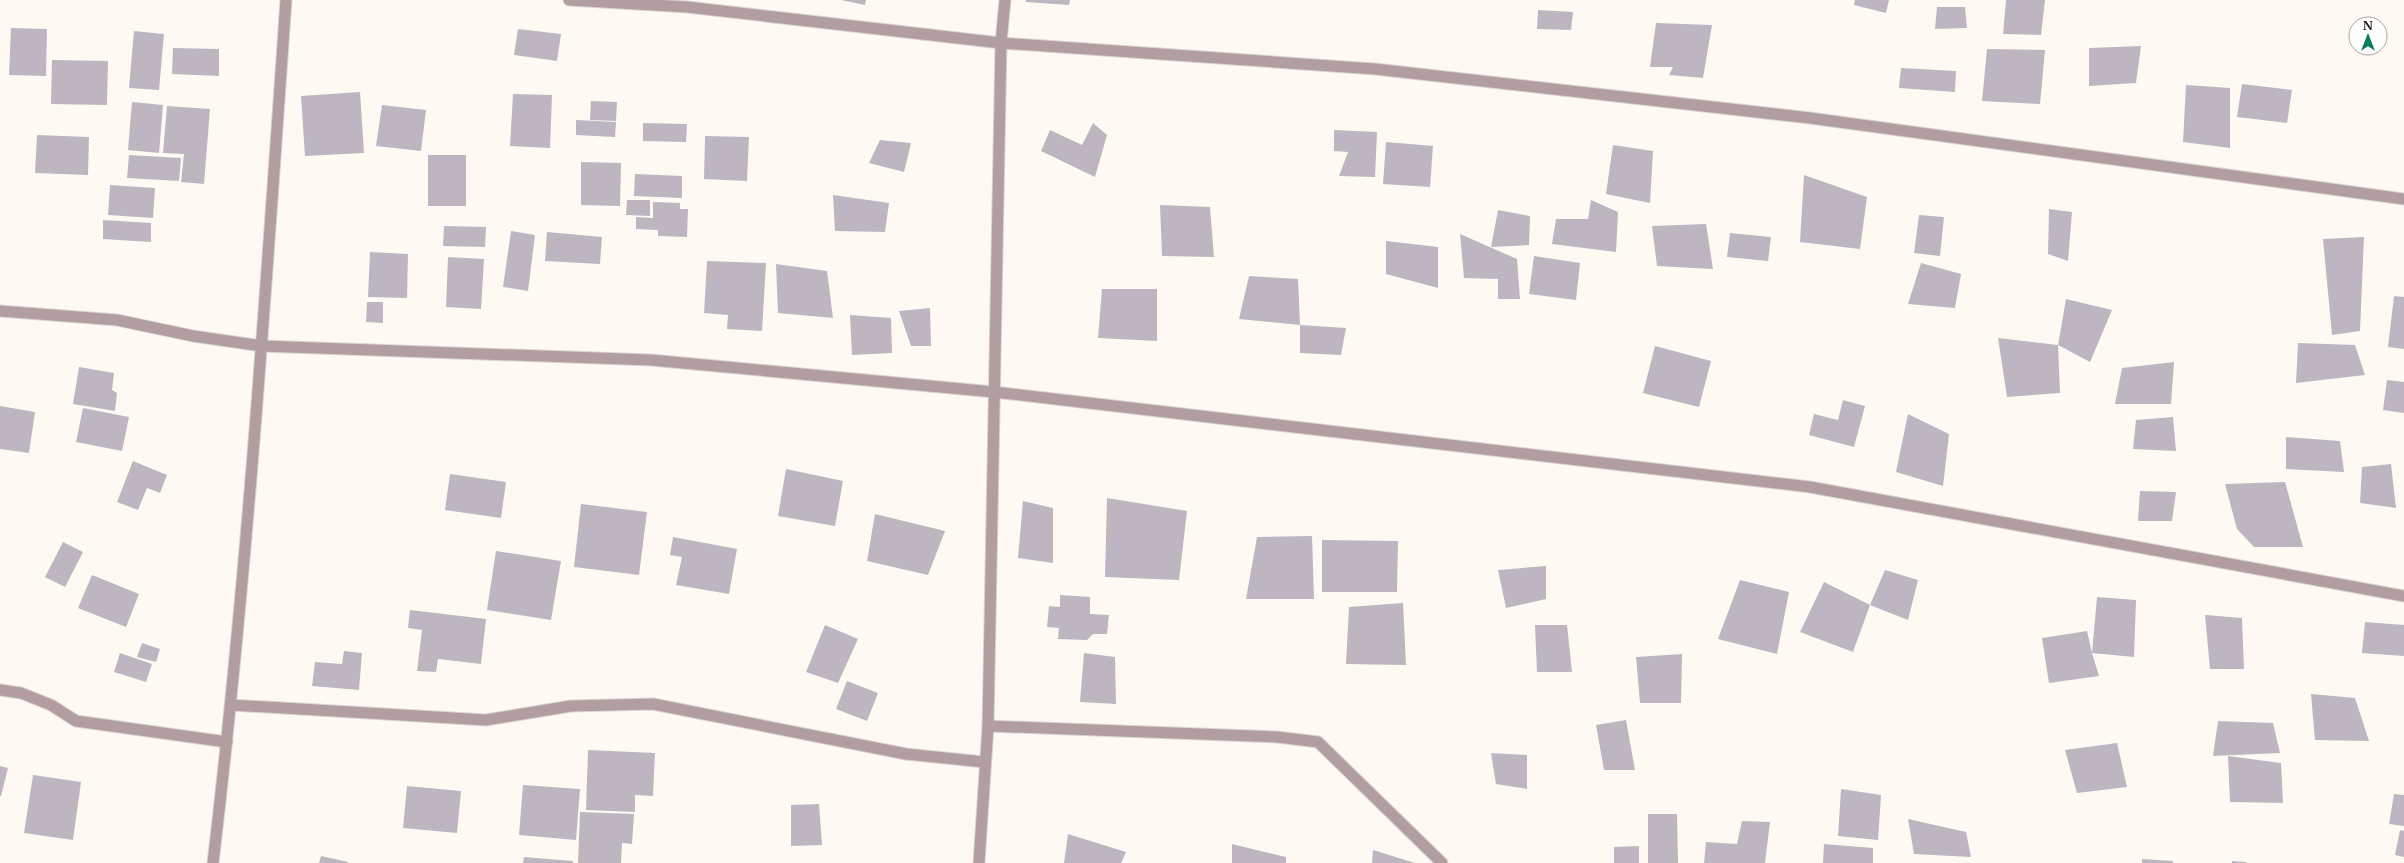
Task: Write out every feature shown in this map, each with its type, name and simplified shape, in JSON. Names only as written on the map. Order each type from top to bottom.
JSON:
[{"type":"street","points":[[213,863],[231,705],[262,346],[286,0]]},
{"type":"street","points":[[569,0],[687,7],[1001,43],[1375,69],[1810,118],[2404,199]]},
{"type":"street","points":[[979,863],[984,762],[988,726],[1001,43],[1004,0]]},
{"type":"street","points":[[0,311],[117,320],[193,336],[262,346],[651,360],[994,392],[1810,487],[2404,596]]},
{"type":"street","points":[[0,690],[21,694],[51,705],[76,721],[227,742]]},
{"type":"street","points":[[231,705],[486,720],[571,706],[653,704],[906,754],[984,762]]},
{"type":"street","points":[[988,726],[1277,737],[1318,742],[1442,863]]},
{"type":"building","points":[[841,0],[866,0],[865,5]]},
{"type":"building","points":[[1026,0],[1070,0],[1069,5],[1026,2]]},
{"type":"building","points":[[1855,0],[1889,0],[1886,13],[1854,5]]},
{"type":"building","points":[[2006,0],[2045,0],[2041,35],[2003,34]]},
{"type":"building","points":[[1937,7],[1965,7],[1967,28],[1935,29]]},
{"type":"building","points":[[1538,10],[1573,12],[1571,30],[1537,29]]},
{"type":"building","points":[[1656,23],[1712,25],[1703,78],[1669,75],[1673,67],[1650,67]]},
{"type":"building","points":[[11,28],[47,29],[46,76],[9,75]]},
{"type":"building","points":[[518,29],[561,34],[557,61],[514,55]]},
{"type":"building","points":[[134,31],[164,34],[159,90],[129,88]]},
{"type":"building","points":[[2141,46],[2136,83],[2089,86],[2089,48]]},
{"type":"building","points":[[173,48],[219,49],[219,76],[172,74]]},
{"type":"building","points":[[1987,49],[2045,50],[2040,104],[1982,101]]},
{"type":"building","points":[[52,60],[108,61],[107,105],[51,104]]},
{"type":"building","points":[[1901,68],[1956,71],[1955,92],[1899,88]]},
{"type":"building","points":[[2242,84],[2292,90],[2287,123],[2237,117]]},
{"type":"building","points":[[2186,85],[2230,88],[2230,148],[2183,142]]},
{"type":"building","points":[[360,92],[364,153],[305,156],[301,96]]},
{"type":"building","points":[[513,94],[552,95],[550,148],[510,146]]},
{"type":"building","points":[[591,101],[617,102],[616,121],[590,120]]},
{"type":"building","points":[[132,102],[163,105],[159,153],[128,150]]},
{"type":"building","points":[[382,105],[426,110],[421,151],[376,146]]},
{"type":"building","points":[[167,106],[210,109],[204,184],[181,182],[184,154],[163,153]]},
{"type":"building","points":[[576,120],[616,122],[615,137],[576,135]]},
{"type":"building","points":[[643,123],[687,124],[686,142],[643,141]]},
{"type":"building","points":[[1093,123],[1107,135],[1095,177],[1041,151],[1050,130],[1082,145]]},
{"type":"building","points":[[1334,130],[1377,132],[1375,177],[1339,176],[1348,152],[1334,151]]},
{"type":"building","points":[[37,135],[89,137],[88,175],[35,173]]},
{"type":"building","points":[[705,136],[749,137],[747,181],[704,179]]},
{"type":"building","points":[[880,140],[911,143],[904,172],[869,163]]},
{"type":"building","points":[[1386,142],[1433,146],[1430,187],[1383,184]]},
{"type":"building","points":[[1613,145],[1653,151],[1650,203],[1606,194]]},
{"type":"building","points":[[129,155],[181,158],[179,181],[127,178]]},
{"type":"building","points":[[428,155],[466,155],[466,206],[428,206]]},
{"type":"building","points":[[581,162],[621,163],[620,206],[581,205]]},
{"type":"building","points":[[635,174],[682,176],[682,198],[634,196]]},
{"type":"building","points":[[1804,175],[1867,197],[1860,249],[1800,242]]},
{"type":"building","points":[[110,185],[155,188],[153,218],[108,215]]},
{"type":"building","points":[[833,195],[889,203],[885,232],[835,231]]},
{"type":"building","points":[[627,200],[650,200],[650,216],[626,215]]},
{"type":"building","points":[[1591,200],[1618,212],[1616,252],[1552,244],[1556,219],[1588,219]]},
{"type":"building","points":[[653,202],[680,203],[680,209],[688,209],[687,237],[658,236],[658,230],[636,229],[636,217],[653,218]]},
{"type":"building","points":[[1160,205],[1210,207],[1214,257],[1162,256]]},
{"type":"building","points":[[2049,209],[2072,212],[2068,261],[2048,254]]},
{"type":"building","points":[[1498,210],[1530,216],[1529,245],[1491,247]]},
{"type":"building","points":[[1919,215],[1944,217],[1940,256],[1914,253]]},
{"type":"building","points":[[103,220],[151,223],[151,242],[103,239]]},
{"type":"building","points":[[1706,224],[1713,269],[1657,266],[1652,226]]},
{"type":"building","points":[[444,226],[486,227],[485,247],[443,246]]},
{"type":"building","points":[[511,231],[535,235],[528,291],[503,287]]},
{"type":"building","points":[[547,232],[602,237],[600,264],[545,261]]},
{"type":"building","points":[[1730,233],[1771,237],[1768,261],[1727,257]]},
{"type":"building","points":[[1460,234],[1517,259],[1520,299],[1498,299],[1498,279],[1464,278]]},
{"type":"building","points":[[2364,237],[2360,331],[2332,335],[2323,239]]},
{"type":"building","points":[[1386,241],[1438,247],[1438,288],[1386,274]]},
{"type":"building","points":[[370,252],[408,254],[407,298],[368,297]]},
{"type":"building","points":[[1534,256],[1580,263],[1576,300],[1529,294]]},
{"type":"building","points":[[448,257],[484,259],[481,309],[446,307]]},
{"type":"building","points":[[707,261],[766,263],[762,331],[727,329],[728,315],[704,313]]},
{"type":"building","points":[[1921,263],[1961,274],[1955,308],[1908,304]]},
{"type":"building","points":[[776,264],[827,271],[833,318],[778,313]]},
{"type":"building","points":[[1249,276],[1298,279],[1300,325],[1239,319]]},
{"type":"building","points":[[1102,289],[1157,289],[1157,341],[1098,338]]},
{"type":"building","points":[[2394,296],[2404,297],[2404,349],[2388,347]]},
{"type":"building","points":[[2066,299],[2112,310],[2090,362],[2058,345]]},
{"type":"building","points":[[367,302],[383,302],[383,323],[366,322]]},
{"type":"building","points":[[930,308],[931,346],[911,346],[899,311]]},
{"type":"building","points":[[850,315],[891,318],[892,353],[852,355]]},
{"type":"building","points":[[1300,325],[1346,328],[1341,355],[1300,353]]},
{"type":"building","points":[[1998,338],[2058,345],[2060,393],[2007,397]]},
{"type":"building","points":[[2298,343],[2355,345],[2365,375],[2296,383]]},
{"type":"building","points":[[1655,346],[1711,361],[1699,407],[1643,393]]},
{"type":"building","points":[[2174,362],[2171,404],[2115,404],[2122,368]]},
{"type":"building","points":[[79,367],[114,373],[112,390],[117,393],[115,411],[73,404]]},
{"type":"building","points":[[2387,380],[2404,382],[2404,413],[2383,410]]},
{"type":"building","points":[[1843,400],[1865,406],[1854,447],[1809,435],[1814,414],[1838,420]]},
{"type":"building","points":[[0,406],[35,412],[29,453],[0,449]]},
{"type":"building","points":[[83,408],[129,417],[122,451],[76,442]]},
{"type":"building","points":[[1908,414],[1949,434],[1943,486],[1896,472]]},
{"type":"building","points":[[2173,417],[2176,451],[2133,449],[2136,420]]},
{"type":"building","points":[[2286,437],[2340,441],[2344,472],[2286,469]]},
{"type":"building","points":[[133,461],[167,475],[160,493],[147,488],[138,510],[117,502]]},
{"type":"building","points":[[2391,464],[2396,508],[2360,503],[2362,467]]},
{"type":"building","points":[[786,469],[843,481],[835,526],[778,516]]},
{"type":"building","points":[[450,474],[506,482],[501,518],[445,510]]},
{"type":"building","points":[[2285,482],[2303,547],[2254,547],[2237,529],[2225,484]]},
{"type":"building","points":[[2140,491],[2176,492],[2172,521],[2138,521]]},
{"type":"building","points":[[1107,498],[1187,511],[1179,580],[1105,577]]},
{"type":"building","points":[[1023,501],[1053,508],[1053,563],[1018,558]]},
{"type":"building","points":[[581,504],[647,512],[639,575],[574,567]]},
{"type":"building","points":[[875,514],[945,531],[928,575],[867,561]]},
{"type":"building","points":[[1312,536],[1314,599],[1246,599],[1257,537]]},
{"type":"building","points":[[673,537],[737,549],[729,594],[676,585],[682,557],[670,555]]},
{"type":"building","points":[[1322,540],[1398,541],[1397,592],[1322,592]]},
{"type":"building","points":[[63,542],[83,552],[65,587],[45,577]]},
{"type":"building","points":[[496,551],[561,561],[551,620],[487,610]]},
{"type":"building","points":[[1546,566],[1546,599],[1506,608],[1498,570]]},
{"type":"building","points":[[1885,570],[1918,580],[1908,620],[1870,605]]},
{"type":"building","points":[[92,575],[139,594],[126,627],[78,608]]},
{"type":"building","points":[[1740,580],[1789,592],[1777,654],[1718,639]]},
{"type":"building","points":[[1824,582],[1870,605],[1853,652],[1800,632]]},
{"type":"building","points":[[1060,595],[1090,597],[1090,614],[1109,615],[1107,634],[1093,634],[1087,640],[1058,639],[1059,628],[1047,627],[1049,606],[1060,607]]},
{"type":"building","points":[[2097,597],[2136,600],[2134,657],[2092,653]]},
{"type":"building","points":[[1403,603],[1406,665],[1346,664],[1349,607]]},
{"type":"building","points":[[410,610],[486,619],[481,664],[438,659],[436,672],[417,671],[422,630],[408,628]]},
{"type":"building","points":[[2205,615],[2242,618],[2244,669],[2210,669]]},
{"type":"building","points":[[2365,622],[2404,625],[2404,656],[2362,653]]},
{"type":"building","points":[[825,625],[858,639],[838,683],[806,672]]},
{"type":"building","points":[[1535,625],[1567,625],[1572,672],[1537,672]]},
{"type":"building","points":[[2087,631],[2099,676],[2049,683],[2042,638]]},
{"type":"building","points":[[142,643],[160,649],[156,662],[137,657]]},
{"type":"building","points":[[344,651],[362,653],[359,690],[312,686],[315,662],[342,664]]},
{"type":"building","points":[[120,653],[152,664],[146,682],[114,672]]},
{"type":"building","points":[[1084,653],[1115,657],[1116,704],[1080,702]]},
{"type":"building","points":[[1682,654],[1681,703],[1640,703],[1636,657]]},
{"type":"building","points":[[847,681],[878,693],[867,721],[836,709]]},
{"type":"building","points":[[2311,694],[2355,698],[2369,741],[2315,740]]},
{"type":"building","points":[[1626,720],[1635,770],[1604,770],[1596,725]]},
{"type":"building","points":[[2218,721],[2273,723],[2280,753],[2213,756]]},
{"type":"building","points":[[2117,743],[2127,787],[2077,793],[2065,750]]},
{"type":"building","points":[[588,750],[655,753],[653,796],[635,795],[635,812],[586,810]]},
{"type":"building","points":[[1491,753],[1527,755],[1527,789],[1496,784]]},
{"type":"building","points":[[2228,756],[2281,763],[2283,803],[2230,802]]},
{"type":"building","points":[[0,766],[8,768],[1,796],[0,796]]},
{"type":"building","points":[[33,775],[81,782],[73,840],[24,833]]},
{"type":"building","points":[[523,785],[580,789],[576,840],[519,835]]},
{"type":"building","points":[[407,786],[461,791],[457,833],[403,828]]},
{"type":"building","points":[[1841,789],[1881,795],[1878,840],[1838,836]]},
{"type":"building","points":[[2394,794],[2404,795],[2404,826],[2389,824]]},
{"type":"building","points":[[819,804],[822,845],[791,846],[791,805]]},
{"type":"building","points":[[580,812],[634,814],[632,844],[622,843],[621,863],[578,863]]},
{"type":"building","points":[[1648,814],[1677,814],[1678,863],[1648,863]]},
{"type":"building","points":[[1908,819],[1966,832],[1971,857],[1914,854]]},
{"type":"building","points":[[1742,821],[1770,822],[1765,863],[1704,863],[1706,842],[1737,844]]},
{"type":"building","points":[[2400,830],[2404,831],[2404,857],[2395,855]]},
{"type":"building","points":[[1068,834],[1126,852],[1121,863],[1064,863]]},
{"type":"building","points":[[1232,844],[1286,857],[1286,863],[1232,863]]},
{"type":"building","points":[[1824,844],[1873,848],[1873,863],[1823,863]]},
{"type":"building","points":[[1639,846],[1639,863],[1614,863],[1614,847]]},
{"type":"building","points":[[1373,850],[1415,863],[1372,863]]},
{"type":"building","points":[[321,856],[348,862],[348,863],[319,863]]},
{"type":"building","points":[[524,857],[573,861],[573,863],[523,863]]},
{"type":"building","points":[[2142,859],[2173,861],[2173,863],[2142,863]]},
{"type":"building","points":[[2232,861],[2246,862],[2246,863],[2232,863]]}]
